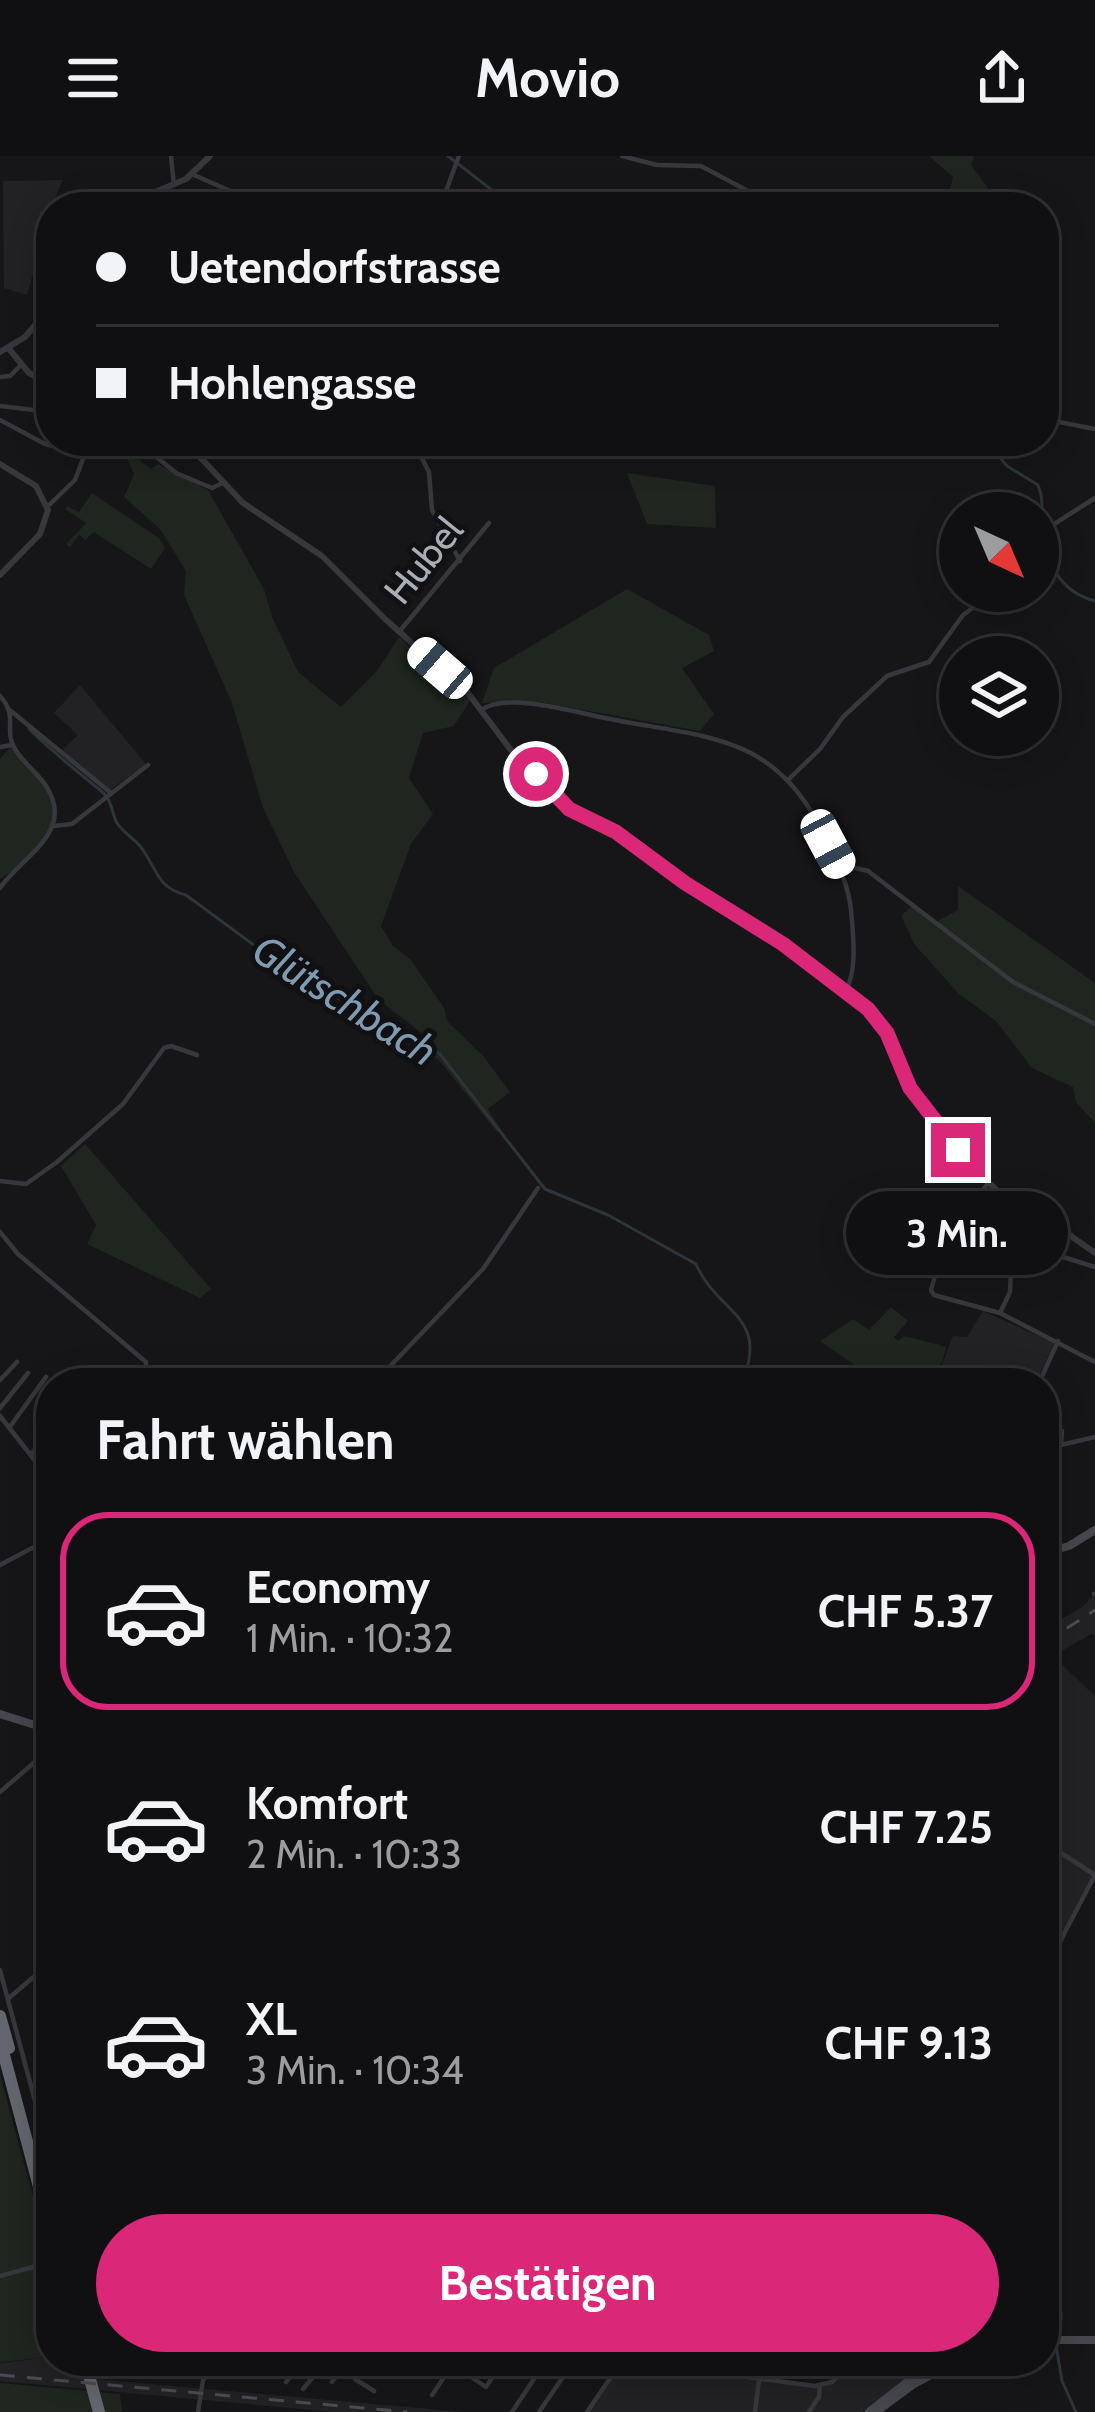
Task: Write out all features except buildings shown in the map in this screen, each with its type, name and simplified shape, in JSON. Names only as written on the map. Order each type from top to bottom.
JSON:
[{"type":"highway","points":[[0,2016],[36,2149]]},
{"type":"highway","points":[[0,2040],[36,2176]]},
{"type":"highway","points":[[92,2376],[102,2412]]},
{"type":"main road","points":[[1059,1549],[1095,1530]]},
{"type":"main road","points":[[0,1714],[36,1725]]},
{"type":"main road","points":[[1059,2340],[1095,2341]]},
{"type":"main road","points":[[873,2412],[916,2376]]},
{"type":"main road","points":[[873,2412],[924,2376]]},
{"type":"street","points":[[171,156],[174,185]]},
{"type":"street","points":[[157,192],[194,175],[210,156]]},
{"type":"street","points":[[622,156],[657,165],[701,166],[750,192]]},
{"type":"street","points":[[446,192],[458,160]]},
{"type":"street","points":[[194,175],[232,192]]},
{"type":"street","points":[[36,324],[4,351],[36,378]]},
{"type":"street","points":[[0,377],[10,376],[21,366]]},
{"type":"street","points":[[0,406],[36,410]]},
{"type":"street","points":[[0,420],[36,439]]},
{"type":"street","points":[[1059,422],[1095,429]]},
{"type":"street","points":[[48,506],[76,480],[83,459],[79,456]]},
{"type":"street","points":[[156,456],[178,474],[212,488],[223,483]]},
{"type":"street","points":[[199,456],[250,509],[322,556],[483,709],[510,749],[569,809],[619,834],[855,999],[887,1033],[924,1110],[988,1183],[1095,1253]]},
{"type":"street","points":[[420,456],[428,472],[432,510],[460,561]]},
{"type":"street","points":[[0,464],[36,486],[48,506],[40,535],[0,575]]},
{"type":"street","points":[[1059,524],[1095,498]]},
{"type":"street","name":"Hubel","points":[[400,632],[489,523]]},
{"type":"street","points":[[789,779],[847,713],[892,673],[929,662],[967,612]]},
{"type":"street","points":[[0,696],[107,796]]},
{"type":"street","points":[[483,709],[492,704],[546,706],[699,733],[753,754],[789,779],[807,803],[842,872],[851,918],[851,978],[845,992]]},
{"type":"street","points":[[0,888],[39,849],[53,826],[50,794],[13,745],[11,711]]},
{"type":"street","points":[[0,747],[13,745]]},
{"type":"street","points":[[53,826],[72,824],[148,765]]},
{"type":"street","points":[[842,872],[868,871],[1013,982],[1095,1024]]},
{"type":"street","points":[[0,1181],[26,1184],[57,1162],[123,1104],[164,1048],[196,1055]]},
{"type":"street","points":[[936,1244],[959,1202],[978,1197],[988,1183]]},
{"type":"street","points":[[388,1368],[483,1269],[538,1188]]},
{"type":"street","points":[[970,1264],[993,1222],[978,1197]]},
{"type":"street","points":[[1000,1312],[1010,1292],[1011,1269],[1024,1259],[1049,1221]]},
{"type":"street","points":[[0,1232],[14,1251],[146,1362],[146,1368]]},
{"type":"street","points":[[1060,1256],[1095,1267]]},
{"type":"street","points":[[914,1260],[936,1271],[934,1295],[1000,1312],[1095,1362]]},
{"type":"street","points":[[1046,1368],[1058,1341]]},
{"type":"street","points":[[0,1380],[17,1362]]},
{"type":"street","points":[[28,1373],[0,1412],[36,1462]]},
{"type":"street","points":[[9,1428],[36,1391]]},
{"type":"street","points":[[1059,1429],[1060,1445],[1095,1437]]},
{"type":"street","points":[[31,1456],[36,1448]]},
{"type":"street","points":[[0,1564],[36,1546]]},
{"type":"street","points":[[0,1792],[36,1761]]},
{"type":"street","points":[[1059,1852],[1095,1875],[1059,1941]]},
{"type":"street","points":[[0,1970],[36,2103]]},
{"type":"street","points":[[9,1999],[36,1975]]},
{"type":"street","points":[[0,2276],[36,2266]]},
{"type":"street","points":[[198,2412],[207,2376]]},
{"type":"street","points":[[286,2382],[291,2376]]},
{"type":"street","points":[[303,2389],[314,2376]]},
{"type":"street","points":[[332,2382],[335,2376]]},
{"type":"street","points":[[356,2376],[374,2391]]},
{"type":"street","points":[[432,2395],[444,2376]]},
{"type":"street","points":[[471,2376],[486,2387],[493,2376]]},
{"type":"street","points":[[512,2412],[536,2376]]},
{"type":"street","points":[[539,2412],[564,2376]]},
{"type":"street","points":[[587,2412],[613,2376]]},
{"type":"street","points":[[731,2376],[820,2385],[839,2376]]},
{"type":"street","points":[[754,2412],[759,2380]]},
{"type":"street","points":[[808,2412],[819,2397],[820,2385]]},
{"type":"shaded area","points":[[929,156],[974,156],[971,165],[991,192],[949,192],[953,177]]},
{"type":"shaded area","points":[[63,180],[58,192],[36,192],[36,262],[27,295],[4,288],[3,181]]},
{"type":"shaded area","points":[[126,456],[134,456],[151,469],[158,464],[208,490],[264,589],[298,672],[341,707],[377,671],[399,637],[471,699],[454,726],[423,733],[409,778],[433,814],[411,844],[381,926],[393,946],[411,960],[444,1008],[447,1021],[484,1057],[510,1092],[488,1109],[500,1128],[497,1132],[438,1059],[423,1055],[424,1035],[378,999],[294,872],[263,808],[232,703],[184,595],[186,571],[160,529],[124,497],[134,474]]},
{"type":"shaded area","points":[[627,473],[715,486],[716,528],[647,524]]},
{"type":"shaded area","points":[[92,493],[160,539],[165,548],[151,569],[94,532],[85,540],[79,535],[70,547],[66,544],[86,523],[65,509],[79,512]]},
{"type":"shaded area","points":[[627,589],[709,635],[714,651],[682,668],[714,714],[700,731],[539,702],[482,703],[494,668]]},
{"type":"shaded area","points":[[80,685],[146,764],[110,790],[60,752],[78,735],[54,713]]},
{"type":"shaded area","points":[[12,745],[42,781],[52,818],[37,846],[0,879],[0,759]]},
{"type":"shaded area","points":[[958,886],[1095,983],[1095,1123],[1076,1102],[1073,1087],[1032,1068],[996,1021],[959,994],[914,944],[901,915],[911,907],[934,923],[958,910]]},
{"type":"shaded area","points":[[85,1144],[211,1289],[200,1298],[87,1244],[96,1225],[61,1166]]},
{"type":"shaded area","points":[[891,1307],[908,1321],[894,1337],[946,1347],[943,1360],[938,1368],[859,1368],[820,1341],[853,1319],[869,1330]]},
{"type":"shaded area","points":[[983,1311],[1054,1343],[1043,1368],[941,1368],[953,1336],[967,1337]]},
{"type":"shaded area","points":[[1095,1594],[1095,1636],[1059,1653],[1059,1620]]},
{"type":"shaded area","points":[[1059,1662],[1095,1696],[1095,1875],[1059,1943]]},
{"type":"shaded area","points":[[0,2075],[36,2208],[36,2358],[0,2362]]},
{"type":"shaded area","points":[[36,2359],[36,2376],[464,2412],[333,2412],[0,2381],[0,2363]]},
{"type":"shaded area","points":[[612,2376],[738,2376],[815,2386],[838,2376],[912,2376],[862,2412],[587,2412]]},
{"type":"shaded area","points":[[0,2383],[120,2394],[122,2412],[0,2412]]},
{"type":"waterway","points":[[448,156],[494,192]]},
{"type":"waterway","points":[[999,456],[1038,485],[1043,538],[1056,573],[1072,590],[1095,601]]},
{"type":"waterway","name":"Glütschbach","points":[[29,729],[104,794],[117,823],[170,888],[277,962],[439,1053],[545,1189],[608,1215],[696,1264],[746,1328],[750,1342],[747,1368]]},
{"type":"waterway","name":"Glütschbach","points":[[1059,2306],[1059,2329]]},
{"type":"waterway","name":"Glütschbach","points":[[1059,2363],[1076,2412]]},
{"type":"railway","points":[[1059,1633],[1095,1610]]},
{"type":"railway","points":[[0,2375],[407,2412]]},
{"type":"route","points":[[536,774],[569,809],[616,832],[685,883],[783,944],[868,1009],[887,1033],[924,1110],[958,1150]]}]
